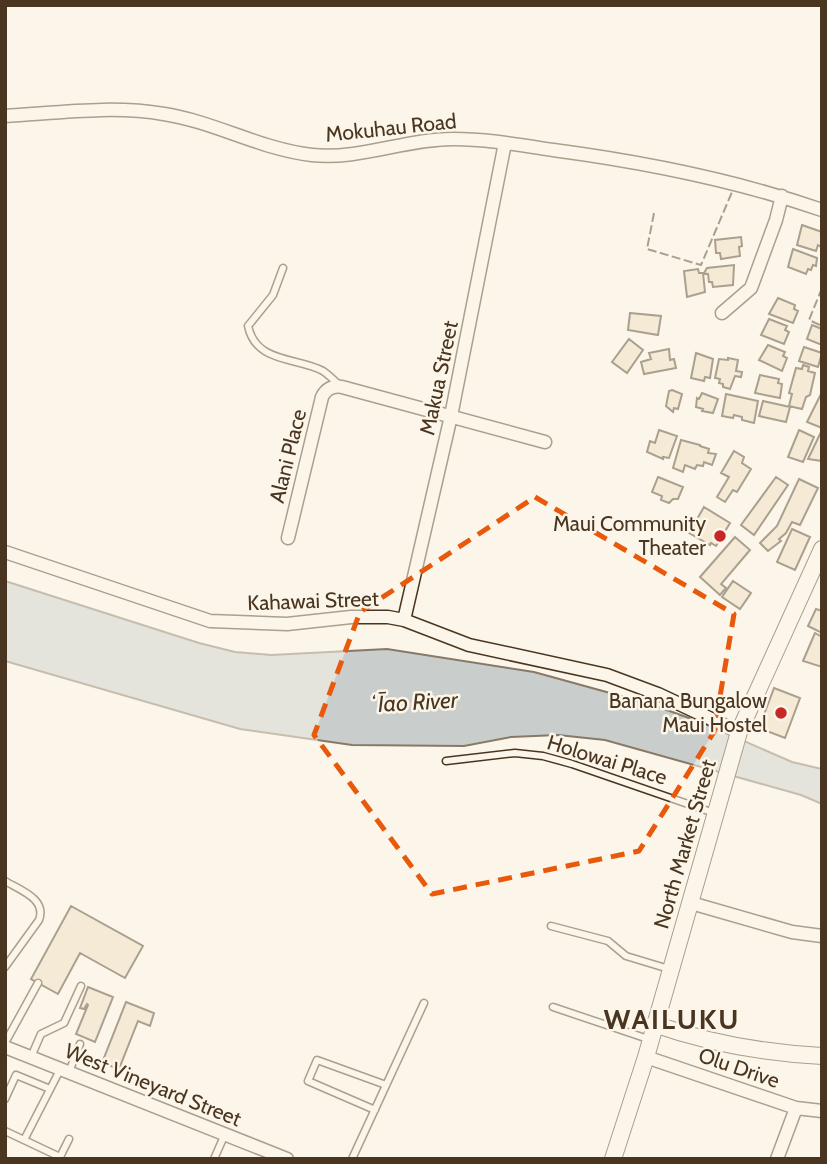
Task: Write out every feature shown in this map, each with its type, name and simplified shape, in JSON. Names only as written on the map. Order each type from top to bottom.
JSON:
[{"type":"street","name":"Mokuhau Road","points":[[5,116],[129,110],[163,114],[197,121],[276,148],[314,155],[354,155],[428,140],[505,143],[625,159],[782,196],[822,210]]},
{"type":"street","name":"Makua Street","points":[[404,620],[451,416],[505,143]]},
{"type":"street","points":[[722,313],[751,288],[782,196]]},
{"type":"street","points":[[336,387],[545,442]]},
{"type":"street","name":"Alani Place","points":[[288,538],[323,397],[336,387]]},
{"type":"street","name":"North Market Street","points":[[613,1159],[646,1057],[739,732],[822,550]]},
{"type":"street","name":"Kahawai Street","points":[[5,552],[210,621],[287,624],[351,617],[404,620],[469,645],[607,675],[658,694],[739,732]]},
{"type":"street","points":[[691,903],[792,932],[822,936]]},
{"type":"street","points":[[652,1032],[798,1055],[822,1056]]},
{"type":"street","name":"West Vineyard Street","points":[[5,1045],[287,1159]]},
{"type":"street","name":"Olu Drive","points":[[646,1057],[796,1108],[822,1111]]},
{"type":"street","points":[[776,1159],[796,1108]]},
{"type":"lane","points":[[283,268],[273,295],[248,326],[251,339],[278,358],[323,371],[336,387]]},
{"type":"lane","name":"Holowai Place","points":[[446,761],[515,753],[543,756],[714,813]]},
{"type":"lane","points":[[5,881],[36,901],[41,915],[5,967]]},
{"type":"lane","points":[[551,926],[608,941],[626,956],[671,970]]},
{"type":"lane","points":[[5,1045],[38,983]]},
{"type":"lane","points":[[31,1057],[41,1034],[64,1023],[81,986]]},
{"type":"lane","points":[[352,1159],[424,1003]]},
{"type":"lane","points":[[553,1007],[652,1032]]},
{"type":"lane","points":[[24,1140],[50,1089],[80,1045]]},
{"type":"lane","points":[[374,1110],[308,1081],[317,1060],[386,1085]]},
{"type":"lane","points":[[5,1099],[16,1075],[50,1089]]},
{"type":"lane","points":[[5,1130],[60,1157],[69,1139]]},
{"type":"lane","points":[[214,1159],[225,1134]]},
{"type":"highlighted area","points":[[535,497],[734,614],[714,732],[639,851],[432,894],[314,735],[360,612]]},
{"type":"water","name":"ʻĪao River","points":[[5,581],[235,652],[271,655],[387,649],[534,672],[650,704],[703,723],[792,762],[822,769],[822,804],[801,795],[605,740],[558,735],[511,737],[464,746],[352,745],[240,729],[5,661]]},
{"type":"building","points":[[802,225],[822,232],[822,244],[821,247],[818,245],[816,251],[797,245]]},
{"type":"building","points":[[741,237],[740,256],[721,259],[720,253],[716,253],[715,240]]},
{"type":"building","points":[[793,249],[817,258],[816,266],[808,269],[806,274],[788,267]]},
{"type":"building","points":[[734,265],[733,285],[713,287],[708,274],[704,273],[707,268]]},
{"type":"building","points":[[698,269],[699,273],[703,273],[705,292],[687,297],[684,271]]},
{"type":"building","points":[[778,298],[795,305],[794,309],[798,311],[793,323],[769,314]]},
{"type":"building","points":[[630,313],[661,316],[658,335],[628,330]]},
{"type":"building","points":[[769,319],[787,326],[785,330],[789,332],[784,344],[761,335]]},
{"type":"building","points":[[812,325],[822,329],[822,345],[807,339]]},
{"type":"building","points":[[629,339],[643,350],[627,373],[612,362]]},
{"type":"building","points":[[768,345],[785,352],[783,356],[787,358],[782,371],[759,360]]},
{"type":"building","points":[[804,347],[822,353],[818,367],[799,361]]},
{"type":"building","points":[[669,349],[670,360],[674,359],[676,368],[644,374],[641,362],[651,359],[649,353]]},
{"type":"building","points":[[696,353],[713,359],[710,378],[705,377],[704,381],[691,378]]},
{"type":"building","points":[[719,359],[738,360],[736,371],[742,372],[741,377],[735,376],[730,389],[723,387],[723,384],[719,383],[720,379],[715,378]]},
{"type":"building","points":[[803,365],[809,367],[808,371],[815,373],[810,395],[806,397],[802,409],[789,406],[792,394],[789,393],[796,368],[802,369]]},
{"type":"building","points":[[760,375],[779,379],[778,383],[782,384],[780,398],[755,393]]},
{"type":"building","points":[[669,391],[682,394],[678,409],[674,408],[673,412],[666,406]]},
{"type":"building","points":[[822,392],[822,428],[807,422]]},
{"type":"building","points":[[702,393],[718,399],[713,413],[696,407],[697,398],[699,399]]},
{"type":"building","points":[[726,394],[758,401],[754,423],[734,415],[733,418],[722,416]]},
{"type":"building","points":[[763,401],[790,407],[786,422],[759,416]]},
{"type":"building","points":[[659,430],[677,436],[669,458],[663,459],[647,452],[650,441],[655,443]]},
{"type":"building","points":[[799,430],[814,437],[803,462],[788,457]]},
{"type":"building","points":[[822,430],[822,461],[808,459]]},
{"type":"building","points":[[681,440],[700,445],[709,449],[708,453],[716,454],[712,465],[704,462],[703,466],[697,465],[695,469],[685,465],[683,472],[673,468]]},
{"type":"building","points":[[734,451],[744,457],[742,463],[751,469],[737,492],[733,490],[725,502],[717,497],[729,477],[721,473]]},
{"type":"building","points":[[658,477],[683,487],[678,499],[669,503],[652,492]]},
{"type":"building","points":[[776,477],[788,485],[754,535],[741,525]]},
{"type":"building","points":[[799,479],[818,488],[800,525],[792,522],[779,539],[781,541],[768,551],[760,543],[777,526]]},
{"type":"building","points":[[704,507],[730,523],[716,546],[689,533]]},
{"type":"building","points":[[792,529],[810,537],[795,570],[777,562]]},
{"type":"building","points":[[735,537],[750,550],[721,584],[726,588],[720,595],[700,577]]},
{"type":"building","points":[[733,581],[751,593],[740,609],[722,597]]},
{"type":"building","points":[[816,609],[822,611],[822,633],[808,626]]},
{"type":"building","points":[[815,633],[822,637],[822,667],[803,661]]},
{"type":"building","points":[[774,688],[800,698],[785,738],[759,728]]},
{"type":"building","points":[[71,906],[143,946],[125,978],[80,953],[58,994],[31,979]]},
{"type":"building","points":[[88,987],[113,997],[95,1042],[76,1034],[88,1005],[84,1009],[80,1008]]},
{"type":"building","points":[[126,1002],[154,1013],[150,1026],[138,1021],[119,1069],[102,1063]]},
{"type":"fence","points":[[654,213],[647,249],[701,265],[732,192]]},
{"type":"fence","points":[[822,288],[809,320],[822,326]]},
{"type":"place","name":"Maui Community Theater","points":[[720,536]]},
{"type":"place","name":"Banana Bungalow Maui Hostel","points":[[781,713]]},
{"type":"district","name":"WAILUKU","points":[[672,1019]]}]
